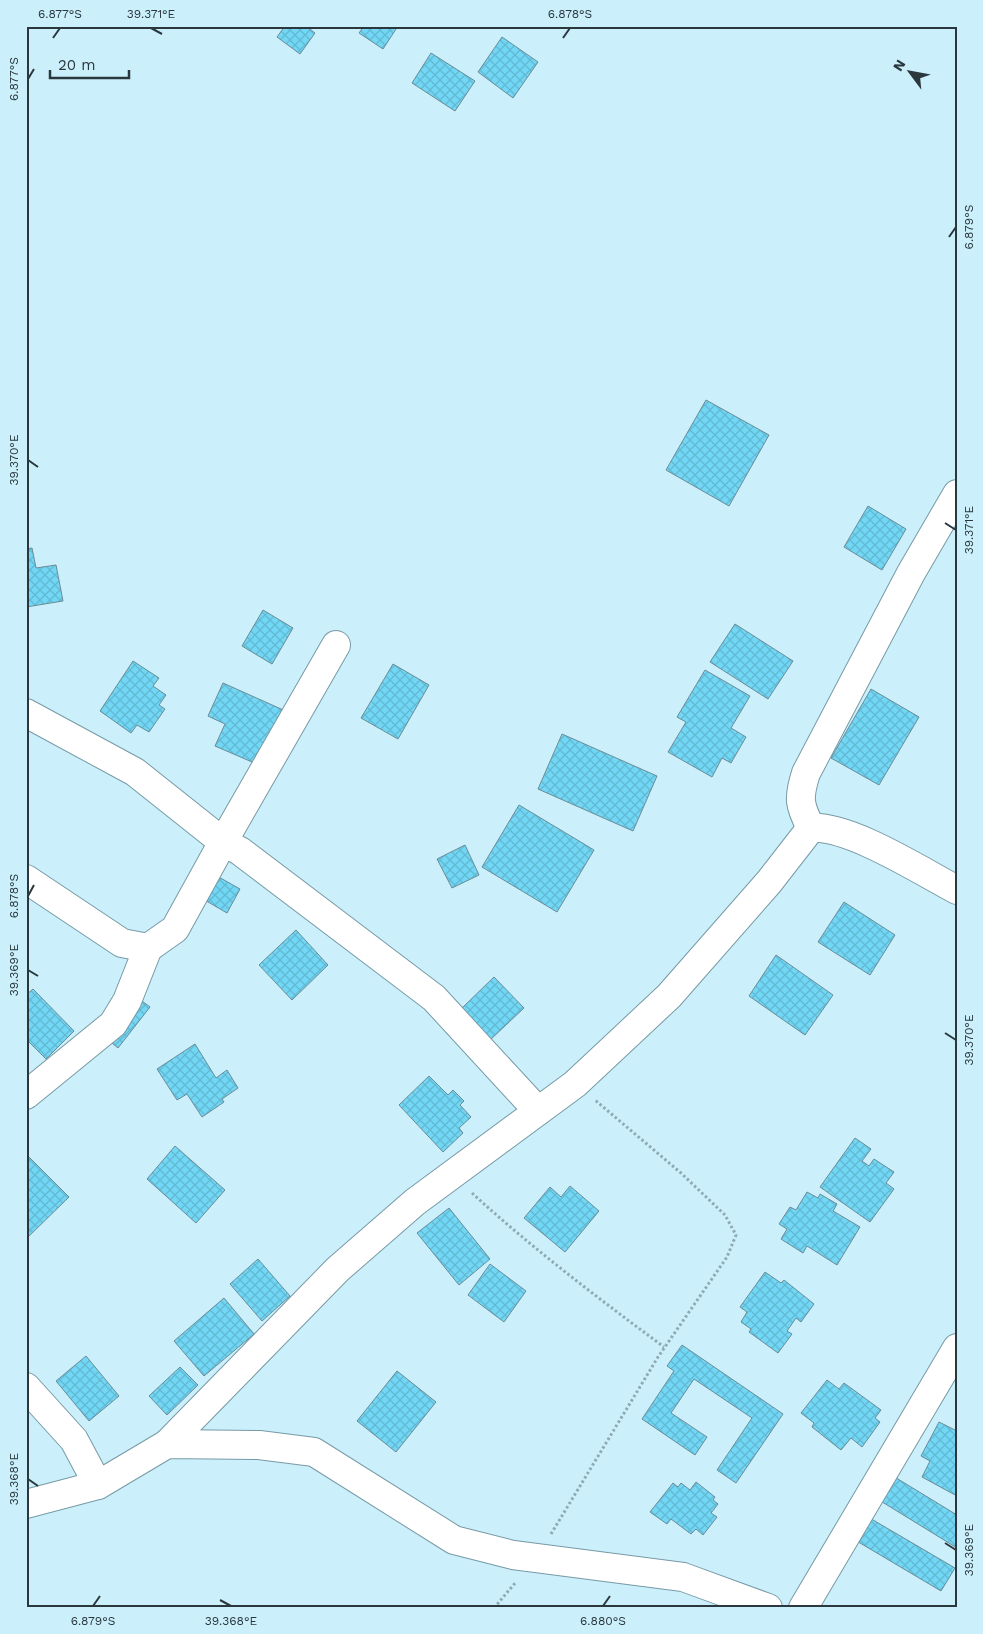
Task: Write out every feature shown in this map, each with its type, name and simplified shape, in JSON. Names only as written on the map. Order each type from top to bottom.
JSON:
[{"type":"street","points":[[811,828],[800,808],[800,792],[806,773],[911,573],[957,494]]},
{"type":"street","points":[[26,1095],[113,1024],[127,1001],[148,948],[175,929],[222,842],[336,645]]},
{"type":"street","points":[[26,713],[135,772],[222,842],[240,851],[315,910],[434,998],[538,1111]]},
{"type":"street","points":[[26,1504],[98,1485],[167,1444],[338,1269],[415,1202],[453,1176],[575,1084],[669,996],[769,882],[811,828],[824,827],[866,842],[957,890]]},
{"type":"street","points":[[26,878],[122,943],[148,948]]},
{"type":"street","points":[[803,1608],[957,1348]]},
{"type":"street","points":[[26,1386],[74,1440],[98,1485]]},
{"type":"street","points":[[167,1444],[259,1445],[314,1452],[454,1540],[513,1555],[683,1577],[768,1608]]},
{"type":"path","points":[[536,1558],[664,1347],[727,1257],[736,1236],[725,1215],[681,1173],[575,1084]]},
{"type":"path","points":[[453,1176],[512,1230],[584,1288],[664,1347]]},
{"type":"building","points":[[285,26],[306,26],[315,33],[300,54],[277,37]]},
{"type":"building","points":[[364,26],[398,26],[383,49],[359,33]]},
{"type":"building","points":[[502,37],[538,62],[513,98],[478,72]]},
{"type":"building","points":[[431,53],[475,81],[455,111],[412,83]]},
{"type":"building","points":[[706,400],[769,435],[729,506],[666,470]]},
{"type":"building","points":[[868,506],[906,529],[882,570],[844,547]]},
{"type":"building","points":[[32,548],[36,568],[56,565],[63,601],[26,607],[26,549]]},
{"type":"building","points":[[263,610],[293,628],[272,664],[242,646]]},
{"type":"building","points":[[735,624],[793,661],[768,699],[710,662]]},
{"type":"building","points":[[133,661],[159,678],[153,686],[166,695],[159,705],[165,709],[149,732],[137,725],[131,733],[100,711]]},
{"type":"building","points":[[393,664],[429,685],[398,739],[361,718]]},
{"type":"building","points":[[705,670],[750,696],[731,728],[746,737],[731,763],[722,758],[712,777],[668,752],[686,722],[677,717]]},
{"type":"building","points":[[223,683],[290,713],[266,768],[215,746],[225,724],[208,716]]},
{"type":"building","points":[[871,689],[919,717],[879,785],[831,758]]},
{"type":"building","points":[[562,734],[657,776],[633,831],[538,789]]},
{"type":"building","points":[[519,805],[594,850],[557,912],[482,867]]},
{"type":"building","points":[[465,845],[479,875],[452,888],[437,859]]},
{"type":"building","points":[[217,876],[240,889],[227,913],[203,899]]},
{"type":"building","points":[[844,902],[895,935],[870,975],[818,942]]},
{"type":"building","points":[[296,930],[328,965],[292,1000],[259,965]]},
{"type":"building","points":[[776,955],[833,995],[805,1035],[749,996]]},
{"type":"building","points":[[494,977],[524,1008],[489,1041],[460,1010]]},
{"type":"building","points":[[33,989],[74,1031],[46,1059],[26,1039],[26,995]]},
{"type":"building","points":[[138,998],[150,1007],[118,1048],[106,1038]]},
{"type":"building","points":[[195,1044],[216,1078],[227,1070],[238,1088],[222,1099],[224,1102],[202,1117],[187,1094],[177,1100],[157,1069]]},
{"type":"building","points":[[429,1076],[448,1095],[453,1090],[464,1101],[460,1105],[471,1117],[459,1128],[463,1133],[443,1152],[399,1105]]},
{"type":"building","points":[[855,1138],[871,1149],[862,1161],[869,1166],[874,1159],[894,1172],[886,1183],[894,1189],[870,1222],[820,1187]]},
{"type":"building","points":[[175,1146],[225,1190],[196,1223],[147,1179]]},
{"type":"building","points":[[26,1154],[69,1197],[26,1239]]},
{"type":"building","points":[[570,1186],[599,1211],[565,1252],[524,1218],[550,1187],[561,1197]]},
{"type":"building","points":[[807,1192],[818,1198],[820,1194],[837,1204],[833,1211],[860,1227],[837,1265],[807,1246],[803,1253],[781,1239],[787,1229],[779,1224],[790,1207],[796,1210]]},
{"type":"building","points":[[449,1208],[490,1259],[459,1285],[417,1233]]},
{"type":"building","points":[[258,1259],[290,1296],[262,1321],[230,1284]]},
{"type":"building","points":[[490,1264],[526,1291],[504,1322],[468,1295]]},
{"type":"building","points":[[765,1272],[781,1283],[784,1280],[814,1304],[801,1322],[796,1318],[787,1331],[792,1334],[778,1353],[749,1332],[751,1329],[741,1322],[747,1312],[740,1307]]},
{"type":"building","points":[[224,1298],[254,1334],[204,1376],[174,1341]]},
{"type":"building","points":[[682,1345],[783,1414],[736,1483],[717,1470],[752,1418],[694,1379],[671,1413],[707,1437],[695,1455],[642,1419],[674,1371],[667,1366]]},
{"type":"building","points":[[86,1356],[119,1396],[89,1421],[56,1381]]},
{"type":"building","points":[[180,1367],[198,1385],[167,1415],[149,1396]]},
{"type":"building","points":[[397,1371],[436,1402],[396,1452],[357,1421]]},
{"type":"building","points":[[827,1380],[839,1389],[844,1383],[881,1410],[875,1418],[880,1422],[862,1447],[851,1438],[841,1450],[812,1427],[814,1423],[801,1413]]},
{"type":"building","points":[[939,1422],[957,1431],[957,1496],[922,1477],[930,1461],[921,1456]]},
{"type":"building","points":[[893,1476],[957,1515],[957,1548],[879,1500]]},
{"type":"building","points":[[696,1482],[715,1497],[713,1500],[718,1504],[711,1513],[717,1517],[703,1535],[696,1529],[691,1534],[671,1519],[667,1524],[650,1512],[673,1483],[678,1487],[681,1483],[690,1490]]},
{"type":"building","points":[[868,1517],[955,1568],[941,1591],[855,1540]]}]
